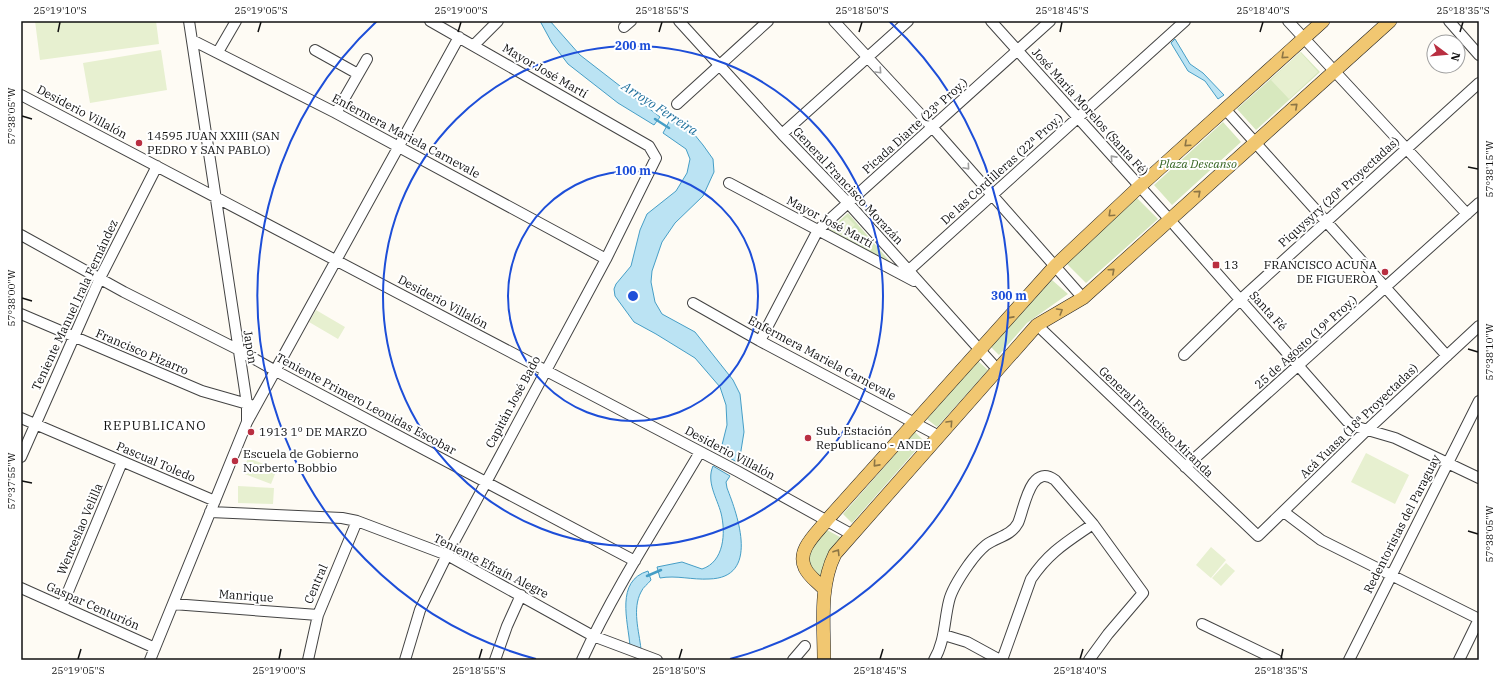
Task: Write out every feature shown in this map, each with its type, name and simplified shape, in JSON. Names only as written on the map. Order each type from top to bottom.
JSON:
[{"type":"main road","points":[[824,589],[805,569],[802,555],[827,520],[1055,266],[1139,187],[1323,21]]},
{"type":"main road","points":[[824,660],[824,589],[831,562],[840,547],[851,534],[997,369],[1037,326],[1083,298],[1390,21]]},
{"type":"street","name":"Japón","points":[[189,21],[237,349],[251,405]]},
{"type":"street","points":[[218,52],[236,21]]},
{"type":"street","name":"Mayor José Martí","points":[[430,21],[648,144],[654,152],[656,161]]},
{"type":"street","points":[[474,45],[498,21]]},
{"type":"street","name":"General Francisco Morazán","points":[[679,21],[782,134],[849,204],[979,351],[997,369]]},
{"type":"street","points":[[677,104],[768,21]]},
{"type":"street","points":[[834,21],[933,128],[1083,298]]},
{"type":"street","points":[[782,134],[908,21]]},
{"type":"street","name":"José María Morelos (Santa Fé)","points":[[991,21],[1170,220]]},
{"type":"street","name":"Picada Diarte (23ª Proy.)","points":[[760,341],[818,230],[849,204],[1050,21]]},
{"type":"street","name":"De las Cordilleras (22ª Proy.)","points":[[908,271],[1185,21]]},
{"type":"street","points":[[1288,21],[1467,214]]},
{"type":"street","points":[[1449,21],[1479,55]]},
{"type":"street","points":[[150,660],[247,422],[251,405],[274,370],[336,261],[459,37]]},
{"type":"street","name":"Enfermera Mariela Carnevale","points":[[192,40],[336,113],[606,259]]},
{"type":"street","points":[[316,50],[358,74]]},
{"type":"street","points":[[336,113],[367,59]]},
{"type":"street","name":"Piquysyry (20ª Proyectadas)","points":[[1184,355],[1240,300],[1479,83]]},
{"type":"street","name":"Desiderio Villalón","points":[[21,95],[736,471],[851,534]]},
{"type":"street","points":[[1225,109],[1447,356]]},
{"type":"street","name":"Capitán José Bado","points":[[405,660],[420,610],[447,555],[545,370],[606,259],[656,161]]},
{"type":"street","name":"Teniente Manuel Irala Fernández","points":[[21,457],[100,278],[157,166]]},
{"type":"street","name":"Mayor José Martí","points":[[729,183],[919,284]]},
{"type":"street","name":"25 de Agosto (19ª Proy.)","points":[[1185,467],[1479,203]]},
{"type":"street","name":"Santa Fé","points":[[1170,220],[1347,421],[1354,426],[1395,438],[1479,478]]},
{"type":"street","name":"Teniente Primero Leonidas Escobar","points":[[21,235],[635,561]]},
{"type":"street","name":"Enfermera Mariela Carnevale","points":[[693,303],[760,341],[939,436]]},
{"type":"street","name":"Francisco Pizarro","points":[[21,314],[202,391],[251,405]]},
{"type":"street","name":"General Francisco Miranda","points":[[1037,326],[1258,536]]},
{"type":"street","name":"Acá Yuasa (18ª Proyectadas)","points":[[1258,536],[1367,430],[1447,356],[1476,332]]},
{"type":"street","name":"Redentoristas del Paraguay","points":[[1349,660],[1479,400]]},
{"type":"street","name":"Pascual Toledo","points":[[21,418],[215,501]]},
{"type":"street","points":[[582,660],[593,636],[635,561],[700,452]]},
{"type":"street","name":"Wenceslao Velilla","points":[[62,606],[122,462]]},
{"type":"street","points":[[934,660],[941,648],[949,600],[969,564],[986,545],[1008,535],[1015,527],[1030,488],[1034,482],[1044,477],[1050,477],[1055,480],[1093,524],[1144,593],[1108,634],[1089,660]]},
{"type":"street","name":"Teniente Efraín Alegre","points":[[210,512],[342,518],[357,521],[447,555],[593,636],[653,658]]},
{"type":"street","points":[[1284,512],[1321,540],[1479,619],[1459,660]]},
{"type":"street","name":"Central","points":[[308,660],[318,614],[357,521]]},
{"type":"street","points":[[944,634],[967,642],[1001,660],[1031,579],[1050,555],[1093,524]]},
{"type":"street","name":"Gaspar Centurión","points":[[21,588],[155,648]]},
{"type":"street","points":[[495,660],[507,626],[521,595]]},
{"type":"street","name":"Manrique","points":[[173,604],[318,614]]},
{"type":"street","points":[[1202,624],[1277,660]]},
{"type":"street","points":[[793,660],[805,646]]},
{"type":"green space","points":[[35,21],[156,21],[159,44],[40,60]]},
{"type":"green space","points":[[161,50],[167,90],[90,103],[83,63]]},
{"type":"green space","points":[[1300,52],[1318,72],[1289,99],[1271,80]]},
{"type":"green space","points":[[1301,52],[1320,72],[1256,130],[1237,109]]},
{"type":"green space","name":"Plaza Descanso","points":[[1223,122],[1241,142],[1172,205],[1154,185]]},
{"type":"green space","points":[[1137,198],[1158,219],[1086,283],[1066,263]]},
{"type":"green space","points":[[848,213],[892,264],[828,231]]},
{"type":"green space","points":[[847,217],[855,225],[842,237],[834,228]]},
{"type":"green space","points":[[1052,280],[1068,294],[1027,323],[999,355],[990,346]]},
{"type":"green space","points":[[316,310],[345,327],[338,339],[309,322]]},
{"type":"green space","points":[[978,361],[988,370],[937,427],[927,419]]},
{"type":"green space","points":[[915,432],[924,441],[852,523],[843,514]]},
{"type":"green space","points":[[1366,453],[1409,475],[1395,504],[1351,482]]},
{"type":"green space","points":[[248,458],[277,469],[271,484],[242,473]]},
{"type":"green space","points":[[238,486],[274,488],[273,504],[238,503]]},
{"type":"green space","points":[[827,530],[840,537],[840,540],[826,557],[821,579],[809,565],[809,552]]},
{"type":"green space","points":[[1211,547],[1226,560],[1211,578],[1196,565]]},
{"type":"green space","points":[[1226,563],[1235,571],[1221,586],[1212,578]]},
{"type":"water","points":[[540,21],[550,21],[580,55],[660,117],[654,125],[618,103],[568,64],[552,43]]},
{"type":"water","points":[[1175,39],[1190,64],[1203,73],[1224,95],[1218,99],[1205,81],[1188,71],[1171,43]]},
{"type":"water","points":[[670,120],[694,134],[713,159],[714,172],[703,196],[675,223],[662,242],[652,271],[651,282],[655,302],[662,314],[695,332],[733,380],[740,394],[744,432],[739,463],[720,453],[727,425],[726,405],[720,387],[695,358],[634,322],[615,296],[614,289],[616,284],[631,266],[640,230],[647,214],[676,191],[687,173],[690,159],[686,149],[663,133]]},
{"type":"water","points":[[713,466],[730,476],[726,482],[740,529],[741,544],[740,557],[735,568],[725,576],[709,579],[672,577],[660,578],[657,567],[682,562],[702,569],[715,560],[719,553],[723,538],[723,521],[711,484],[711,472]]},
{"type":"water","points":[[648,571],[651,580],[642,590],[637,606],[637,620],[641,649],[630,646],[626,603],[627,593],[631,583],[638,576]]},
{"type":"waterway","name":"Arroyo Ferreira","points":[[655,119],[669,128]]},
{"type":"waterway","name":"Arroyo Ferreira","points":[[647,576],[661,570]]},
{"type":"place","name":"14595 JUAN XXIII (SAN PEDRO Y SAN PABLO)","points":[[139,143]]},
{"type":"place","name":"13","points":[[1216,265]]},
{"type":"place","name":"FRANCISCO ACUÑA DE FIGUEROA","points":[[1385,272]]},
{"type":"place","name":"1913 1º DE MARZO","points":[[251,432]]},
{"type":"place","name":"Sub. Estación Republicano - ANDE","points":[[808,438]]},
{"type":"place","name":"Escuela de Gobierno Norberto Bobbio","points":[[235,461]]},
{"type":"district","name":"REPUBLICANO","points":[[155,425]]}]
